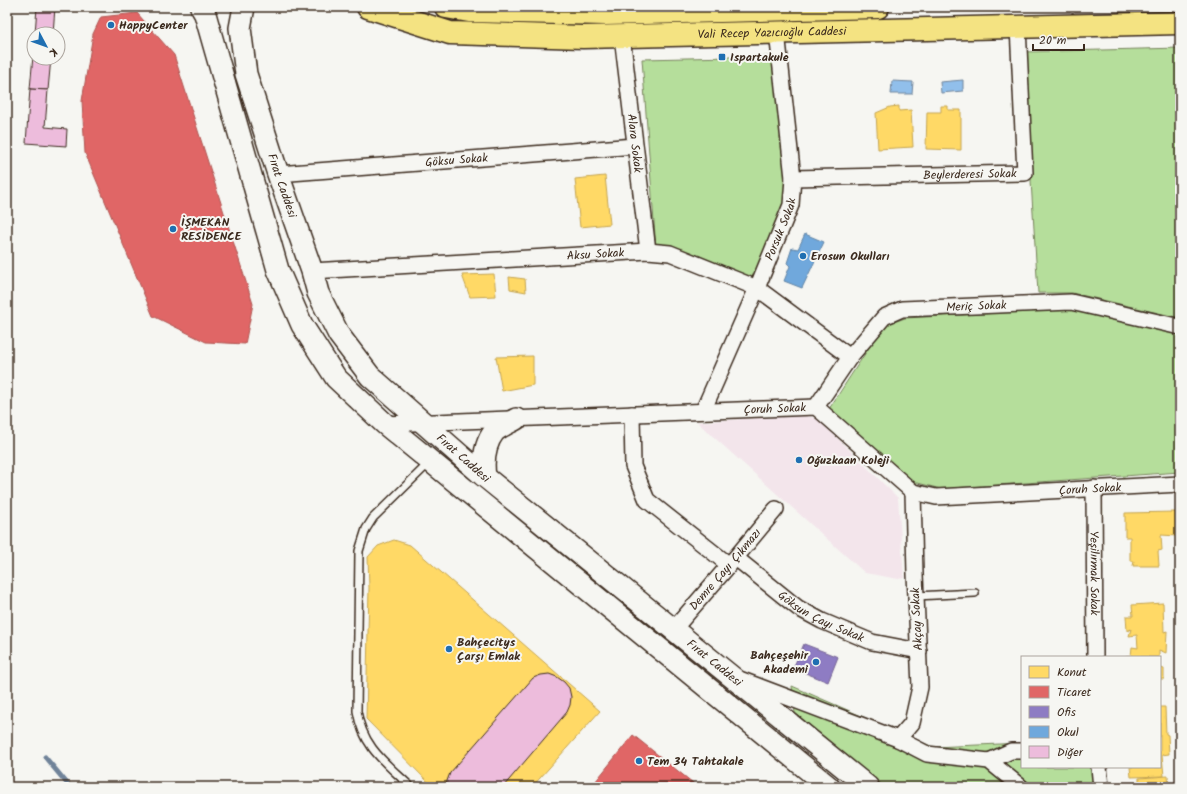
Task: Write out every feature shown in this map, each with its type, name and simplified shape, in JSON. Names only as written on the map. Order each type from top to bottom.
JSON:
[{"type":"main road","name":"Fırat Caddesi","points":[[201,7],[205,14],[278,270],[302,325],[336,378],[385,424],[829,787]]},
{"type":"main road","name":"Fırat Caddesi","points":[[244,7],[240,28],[246,74],[318,293],[339,335],[370,376],[485,477],[868,787]]},
{"type":"main road","name":"Vali Recep Yazıcıoğlu Caddesi","points":[[368,7],[450,34],[582,37],[1180,23]]},
{"type":"main road","name":"Vali Recep Yazıcıoğlu Caddesi","points":[[446,7],[469,11],[605,14],[878,7]]},
{"type":"main road","points":[[485,477],[484,455],[488,444],[495,431],[516,419]]},
{"type":"street","name":"Beylerderesi Sokak","points":[[793,178],[1025,174],[1018,27]]},
{"type":"street","name":"Porsuk Sokak","points":[[703,412],[791,205],[793,178],[777,32]]},
{"type":"street","name":"Alara Sokak","points":[[622,36],[648,251]]},
{"type":"street","name":"Göksu Sokak","points":[[278,174],[635,146]]},
{"type":"street","name":"Aksu Sokak","points":[[312,271],[648,251],[670,253],[757,288],[850,357]]},
{"type":"street","name":"Meriç Sokak","points":[[816,407],[850,357],[884,317],[902,309],[1072,302],[1180,327]]},
{"type":"street","name":"Çoruh Sokak","points":[[385,424],[816,407],[913,492],[936,497],[1180,484]]},
{"type":"street","name":"Göksun Çayı Sokak","points":[[632,414],[633,466],[647,500],[798,608],[822,621],[872,642],[919,650]]},
{"type":"street","name":"Yeşilırmak Sokak","points":[[1094,488],[1095,656]]},
{"type":"street","name":"Akçay Sokak","points":[[898,739],[912,723],[920,687],[913,492]]},
{"type":"street","name":"Demre Çayı Çıkmazı","points":[[673,630],[776,509]]},
{"type":"street","points":[[731,676],[898,739],[927,754],[989,761],[1011,751],[1021,750]]},
{"type":"street","points":[[989,761],[1021,787]]},
{"type":"street","points":[[1099,768],[1102,787]]},
{"type":"lane","points":[[411,787],[374,752],[362,734],[358,723],[356,712],[359,551],[366,529],[373,518],[430,461]]},
{"type":"lane","points":[[916,596],[976,593]]},
{"type":"shaded area","name":"Oğuzkaan Koleji","points":[[802,415],[818,419],[898,498],[904,578],[898,579],[865,573],[697,422]]},
{"type":"green space","points":[[1180,48],[1180,318],[1072,293],[1038,293],[1023,52]]},
{"type":"green space","points":[[777,56],[787,204],[754,280],[656,249],[642,59]]},
{"type":"green space","points":[[1075,309],[1180,332],[1180,472],[941,489],[914,482],[829,409],[883,326],[905,318]]},
{"type":"green space","points":[[792,686],[933,747],[1021,743],[1021,768],[1103,768],[1103,787],[885,787],[795,713]]},
{"type":"water","points":[[963,80],[963,91],[941,93],[940,82]]},
{"type":"water","points":[[892,81],[913,82],[912,94],[891,94]]},
{"type":"building: Konut","points":[[899,106],[899,111],[911,110],[913,147],[878,149],[876,113],[890,107]]},
{"type":"building: Konut","points":[[941,106],[948,106],[948,110],[961,110],[961,150],[926,149],[927,112],[941,112]]},
{"type":"building: Konut","points":[[605,176],[610,224],[580,227],[575,179]]},
{"type":"building: Konut","points":[[494,274],[496,296],[470,297],[462,275]]},
{"type":"building: Konut","points":[[509,277],[525,279],[526,292],[510,289]]},
{"type":"building: Konut","points":[[533,356],[533,385],[502,391],[496,357]]},
{"type":"building: Konut","points":[[1176,512],[1177,536],[1161,535],[1162,550],[1158,551],[1159,566],[1133,566],[1134,561],[1130,561],[1130,537],[1125,537],[1125,513]]},
{"type":"building: Konut","name":"Bahçecitys Çarşı Emlak","points":[[394,540],[410,545],[600,711],[532,787],[433,787],[366,719],[369,588],[368,557],[378,546]]},
{"type":"building: Konut","points":[[1163,603],[1164,632],[1167,631],[1166,653],[1159,650],[1159,656],[1131,656],[1132,647],[1138,648],[1137,635],[1129,636],[1131,629],[1127,631],[1126,616],[1133,616],[1132,605]]},
{"type":"building: Konut","points":[[1161,668],[1164,669],[1164,679],[1161,679]]},
{"type":"building: Konut","points":[[1161,707],[1165,707],[1166,734],[1168,735],[1169,754],[1162,755],[1164,776],[1131,777],[1130,768],[1161,768]]},
{"type":"building: Konut","points":[[1168,776],[1169,787],[1139,787],[1139,778]]},
{"type":"building: Ticaret","name":"İŞMEKAN RESİDENCE","points":[[137,13],[174,55],[253,304],[245,344],[206,342],[153,316],[85,153],[82,101],[93,34],[101,17]]},
{"type":"building: Ticaret","name":"Tem 34 Tahtakale","points":[[633,735],[698,787],[591,787]]},
{"type":"building: Ofis","name":"Bahçeşehir Akademi","points":[[804,644],[838,657],[828,682],[793,668]]},
{"type":"building: Okul","name":"Erosun Okulları","points":[[805,234],[824,242],[802,288],[784,281],[790,266],[787,263],[792,248],[798,249]]},
{"type":"building: Diğer","points":[[37,7],[55,7],[54,26],[36,26]]},
{"type":"building: Diğer","points":[[32,66],[50,66],[48,90],[30,89]]},
{"type":"building: Diğer","points":[[30,89],[48,90],[45,127],[67,129],[66,146],[26,143]]},
{"type":"building: Diğer","points":[[549,674],[557,677],[569,688],[571,697],[570,705],[567,712],[503,787],[446,787],[450,773],[533,678]]},
{"type":"waterway","points":[[45,757],[70,787]]},
{"type":"place","name":"HappyCenter","points":[[111,25]]},
{"type":"place","name":"Ispartakule","points":[[722,57]]},
{"type":"place","name":"İŞMEKAN RESİDENCE","points":[[173,229]]},
{"type":"place","name":"Erosun Okulları","points":[[803,256]]},
{"type":"place","name":"Oğuzkaan Koleji","points":[[799,460]]},
{"type":"place","name":"Bahçecitys Çarşı Emlak","points":[[449,649]]},
{"type":"place","name":"Bahçeşehir Akademi","points":[[816,662]]},
{"type":"place","name":"Tem 34 Tahtakale","points":[[639,761]]}]
